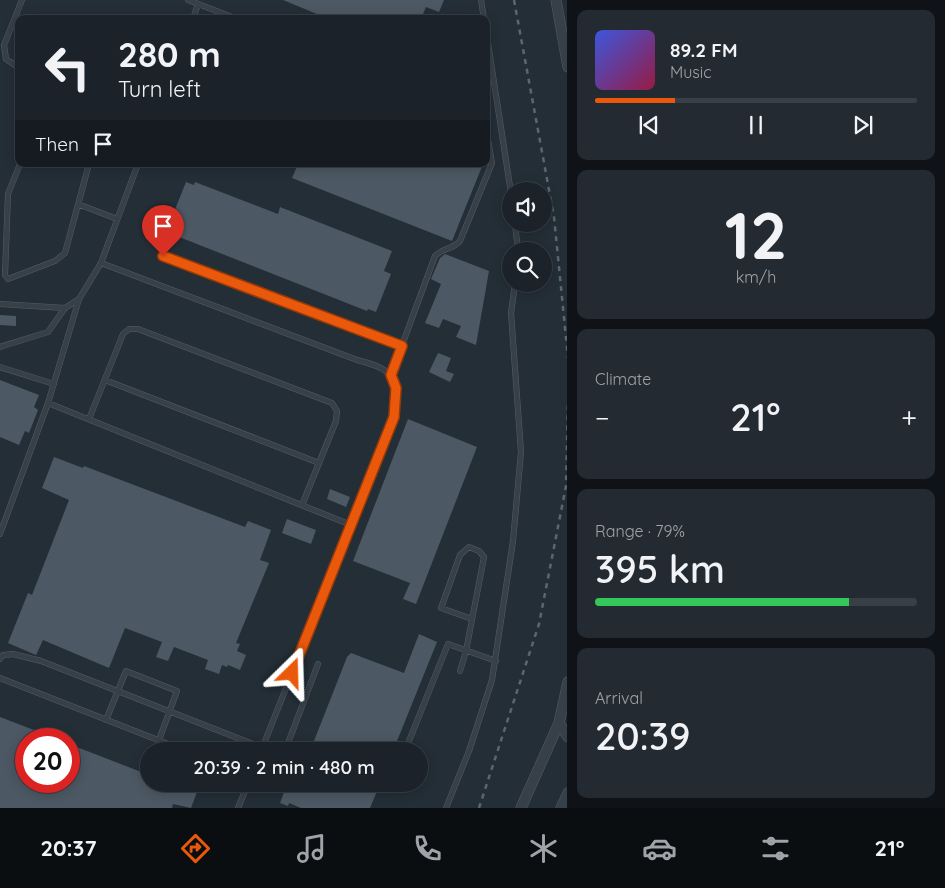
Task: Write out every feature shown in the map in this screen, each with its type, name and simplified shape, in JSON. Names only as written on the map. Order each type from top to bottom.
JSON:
[{"type":"street","points":[[556,0],[567,62]]},
{"type":"street","points":[[521,808],[559,723],[567,687]]},
{"type":"street","points":[[559,723],[567,735]]},
{"type":"street","points":[[561,808],[567,795]]},
{"type":"lane","points":[[16,15],[22,0]]},
{"type":"lane","points":[[188,0],[226,15]]},
{"type":"lane","points":[[481,0],[483,15]]},
{"type":"lane","points":[[194,15],[198,4]]},
{"type":"lane","points":[[15,18],[4,45],[6,59],[15,65]]},
{"type":"lane","points":[[490,56],[509,182]]},
{"type":"lane","points":[[391,375],[435,256],[440,251],[454,248],[460,241],[492,163],[490,151]]},
{"type":"lane","points":[[19,167],[8,194],[5,275],[8,279],[55,261],[65,253],[88,167]]},
{"type":"lane","points":[[0,534],[48,403],[79,299],[100,263],[137,167]]},
{"type":"lane","points":[[78,204],[117,219]]},
{"type":"lane","points":[[163,256],[402,346]]},
{"type":"lane","points":[[100,263],[357,360],[380,366],[391,375],[396,388],[394,417],[265,742]]},
{"type":"lane","points":[[446,808],[469,751],[492,680],[496,661],[516,508],[521,452],[511,313],[514,292]]},
{"type":"lane","points":[[0,347],[48,332],[65,308],[79,299]]},
{"type":"lane","points":[[0,304],[65,308]]},
{"type":"lane","points":[[89,419],[123,334],[129,329],[138,328],[332,403],[338,410],[336,421],[302,505]]},
{"type":"lane","points":[[0,367],[54,384]]},
{"type":"lane","points":[[105,380],[319,463]]},
{"type":"lane","points":[[48,403],[351,525]]},
{"type":"lane","points":[[460,671],[466,650],[472,619],[484,557],[479,551],[469,547],[460,555],[441,608],[472,619]]},
{"type":"lane","points":[[409,742],[448,644],[496,661]]},
{"type":"lane","points":[[0,658],[4,655],[13,654],[41,661],[245,742]]},
{"type":"lane","points":[[288,742],[318,664]]},
{"type":"lane","points":[[106,720],[126,671],[177,691],[158,740]]},
{"type":"lane","points":[[0,678],[163,742]]},
{"type":"lane","points":[[238,808],[245,792]]},
{"type":"building","points":[[283,0],[444,0],[439,12],[426,7],[423,15],[319,15]]},
{"type":"building","points":[[297,167],[482,167],[452,241],[292,178]]},
{"type":"building","points":[[186,182],[194,185],[195,182],[278,214],[280,207],[392,251],[384,271],[391,274],[376,312],[368,309],[367,311],[174,235],[178,225],[170,222]]},
{"type":"building","points":[[445,254],[489,271],[476,345],[456,337],[461,326],[443,319],[439,328],[425,323],[441,284],[431,279],[440,258]]},
{"type":"building","points":[[0,315],[16,316],[16,326],[0,325]]},
{"type":"building","points":[[438,353],[451,358],[446,371],[454,374],[450,382],[429,372]]},
{"type":"building","points":[[0,380],[39,395],[34,407],[38,410],[29,433],[25,431],[19,445],[0,437]]},
{"type":"building","points":[[408,419],[477,447],[416,604],[403,599],[410,583],[353,561]]},
{"type":"building","points":[[54,457],[83,468],[84,466],[245,527],[248,521],[271,530],[260,560],[269,563],[236,643],[240,644],[237,651],[246,655],[240,670],[228,665],[227,667],[222,665],[219,674],[205,669],[208,660],[174,647],[168,661],[156,657],[162,642],[125,628],[109,668],[43,640],[36,655],[8,643],[28,593],[32,595],[69,500],[42,488]]},
{"type":"building","points":[[330,489],[350,497],[346,507],[327,499]]},
{"type":"building","points":[[287,519],[316,530],[311,544],[282,533]]},
{"type":"building","points":[[419,634],[437,642],[397,742],[314,742],[347,657],[351,653],[404,673]]},
{"type":"building","points":[[0,717],[29,728],[15,728],[15,793],[80,793],[80,748],[140,772],[140,792],[197,792],[191,808],[173,804],[172,808],[0,808]]},
{"type":"building","points":[[284,792],[377,792],[370,808],[301,808],[289,803],[288,806],[280,803]]},
{"type":"railway","points":[[514,0],[554,217],[567,348]]},
{"type":"railway","points":[[479,808],[539,624],[566,486],[567,443]]},
{"type":"route","points":[[163,256],[402,346],[391,375],[396,388],[394,417],[292,673]]}]
